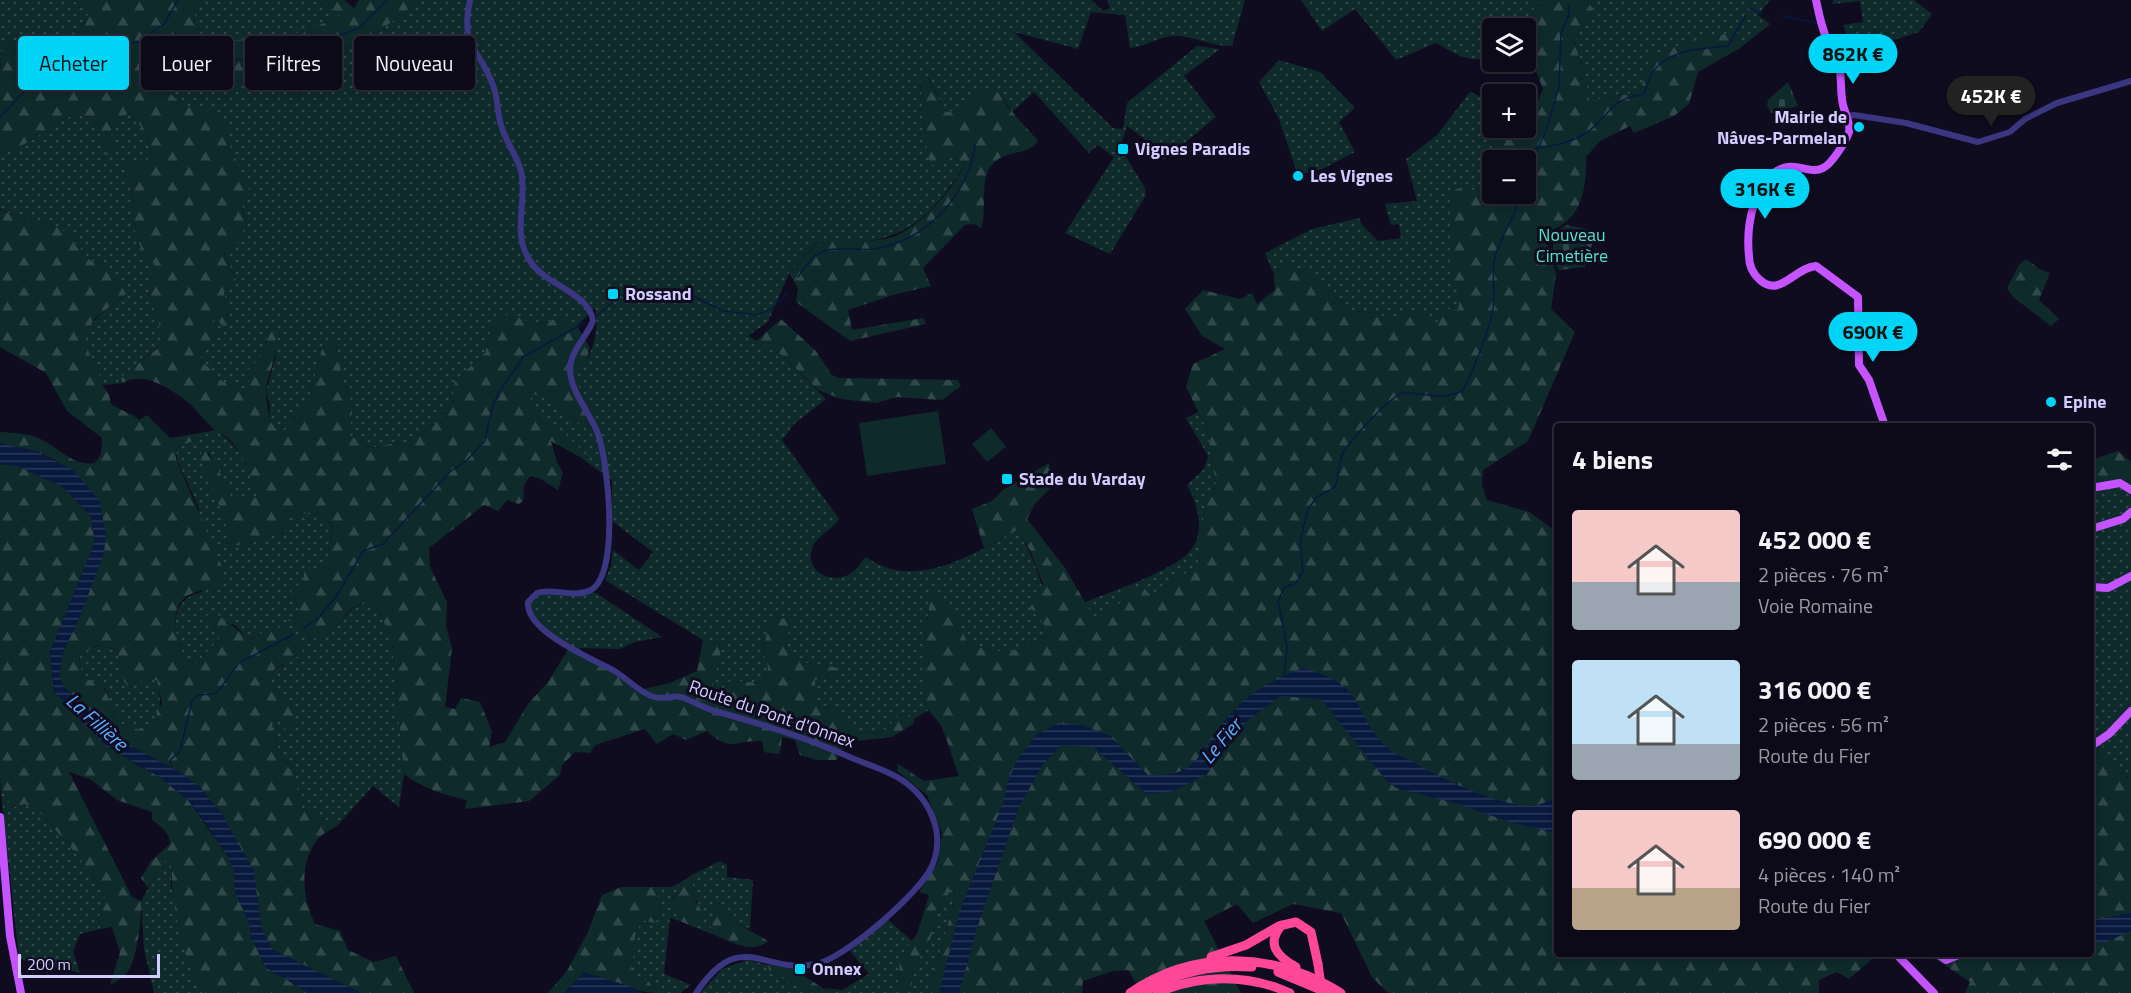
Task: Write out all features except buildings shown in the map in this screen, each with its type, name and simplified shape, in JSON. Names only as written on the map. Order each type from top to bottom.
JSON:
[{"type":"highway","points":[[1130,993],[1162,975],[1241,948],[1284,924],[1299,923],[1309,930],[1318,964],[1322,993]]},
{"type":"highway","points":[[1284,924],[1274,938],[1277,954],[1341,993]]},
{"type":"highway","points":[[1186,966],[1224,960],[1254,962],[1287,968],[1320,981]]},
{"type":"highway","points":[[1143,993],[1185,974],[1235,966],[1262,968],[1285,974],[1328,993]]},
{"type":"highway","points":[[1157,993],[1187,983],[1219,979],[1256,982],[1290,993]]},
{"type":"main road","points":[[1816,0],[1828,42],[1839,65],[1849,132],[1837,156],[1827,166],[1817,171],[1786,168],[1771,175],[1763,183],[1757,198],[1748,240],[1749,264],[1758,279],[1771,286],[1779,286],[1799,270],[1816,266],[1858,297],[1859,365],[1869,380],[1884,423]]},
{"type":"main road","points":[[2094,487],[2120,483],[2131,490]]},
{"type":"main road","points":[[2094,528],[2123,519],[2131,512]]},
{"type":"main road","points":[[2094,587],[2115,586],[2131,576]]},
{"type":"main road","points":[[2094,744],[2109,734],[2131,711]]},
{"type":"main road","points":[[0,817],[10,936],[21,993]]},
{"type":"main road","points":[[1899,957],[1934,993]]},
{"type":"street","name":"Route du Pont d'Onnex","points":[[470,0],[467,33],[473,51],[494,86],[501,128],[520,171],[521,240],[530,261],[552,283],[582,301],[590,309],[593,321],[572,358],[570,371],[577,394],[595,426],[602,449],[609,528],[608,561],[602,578],[590,590],[576,593],[537,592],[528,602],[529,612],[568,648],[613,670],[656,698],[678,696],[712,711],[765,724],[838,750],[900,778],[926,803],[938,834],[932,865],[920,887],[835,957],[802,966],[750,955],[739,957],[717,968],[696,993]]},
{"type":"street","points":[[1847,116],[1854,115],[1906,123],[1978,142],[2010,132],[2025,119],[2057,103],[2131,81]]},
{"type":"green space","points":[[0,0],[72,0],[90,11],[80,29],[57,36],[18,36],[18,43],[4,44],[0,68]]},
{"type":"green space","points":[[72,0],[201,0],[195,6],[194,25],[203,36],[141,36],[141,90],[166,90],[184,106],[203,107],[227,126],[227,139],[251,194],[242,207],[245,221],[241,241],[224,253],[236,280],[224,292],[229,322],[225,329],[216,318],[212,322],[217,341],[207,348],[200,359],[222,381],[251,393],[247,371],[261,357],[270,332],[273,332],[276,347],[266,396],[269,420],[279,433],[283,433],[309,399],[323,345],[330,340],[336,344],[343,382],[353,405],[349,435],[371,448],[394,443],[403,445],[434,424],[452,405],[455,381],[485,353],[492,326],[508,314],[538,325],[555,319],[571,322],[577,326],[590,348],[585,364],[578,372],[578,386],[593,409],[590,431],[540,395],[530,394],[536,407],[586,455],[580,457],[551,441],[563,473],[558,490],[541,479],[530,476],[524,485],[523,501],[519,504],[507,500],[498,511],[484,505],[429,548],[430,567],[447,602],[446,626],[452,648],[445,707],[455,709],[461,698],[480,702],[492,732],[489,747],[505,742],[528,704],[548,682],[569,648],[644,689],[670,683],[697,671],[703,640],[722,645],[713,686],[721,691],[730,681],[763,683],[768,668],[763,647],[773,616],[790,620],[786,648],[806,663],[835,667],[838,674],[815,680],[815,705],[837,708],[858,732],[882,733],[899,715],[915,718],[913,724],[892,737],[847,742],[836,760],[817,760],[800,755],[795,740],[782,737],[780,754],[764,752],[762,741],[728,744],[707,731],[686,740],[673,734],[657,744],[645,729],[595,745],[590,753],[575,752],[562,765],[560,775],[529,801],[465,809],[467,800],[434,790],[404,774],[392,643],[380,612],[368,600],[352,608],[331,633],[311,640],[307,632],[288,620],[300,611],[291,592],[293,587],[304,583],[304,571],[307,566],[318,570],[328,564],[331,533],[334,528],[318,514],[307,513],[285,517],[286,532],[228,548],[226,523],[200,458],[202,447],[217,466],[231,497],[235,495],[258,498],[250,474],[236,448],[227,437],[208,424],[189,403],[166,387],[139,379],[123,383],[120,378],[157,349],[162,341],[158,318],[149,294],[154,264],[138,241],[132,195],[125,166],[131,162],[146,161],[152,155],[147,137],[131,111],[111,128],[113,154],[106,155],[98,127],[92,117],[74,116],[55,123],[23,145],[0,154],[0,70],[4,44],[18,43],[18,90],[129,90],[129,36],[57,36],[80,29],[90,11]]},
{"type":"green space","points":[[201,0],[323,0],[341,17],[289,36],[245,36],[245,39],[233,40],[233,36],[202,36],[194,25],[195,6]]},
{"type":"green space","points":[[323,0],[344,0],[354,8],[359,0],[421,0],[372,36],[354,36],[354,44],[342,49],[342,36],[289,36],[341,17]]},
{"type":"green space","points":[[421,0],[1091,0],[1103,11],[1110,8],[1107,0],[1245,0],[1232,46],[1171,36],[1130,48],[1125,15],[1091,12],[1078,49],[1014,32],[1113,128],[1123,129],[1127,103],[1197,46],[1220,49],[1184,76],[1216,117],[1164,160],[1147,141],[1127,126],[1120,147],[1145,188],[1146,195],[1110,254],[1065,233],[1114,157],[1098,145],[1089,153],[1034,92],[1012,112],[999,92],[963,110],[946,112],[928,77],[920,84],[929,163],[952,156],[965,164],[950,186],[921,219],[888,237],[844,243],[817,242],[789,273],[768,322],[748,336],[782,355],[826,399],[794,424],[782,440],[839,519],[833,527],[818,538],[813,546],[812,562],[820,573],[834,578],[842,577],[852,573],[866,557],[884,567],[904,571],[943,566],[981,550],[1017,530],[1031,555],[1040,580],[1051,633],[1011,651],[993,651],[968,644],[957,619],[933,586],[925,648],[925,679],[929,710],[915,718],[899,715],[882,733],[857,732],[837,708],[814,705],[815,680],[837,673],[835,667],[806,663],[786,648],[790,620],[773,616],[763,647],[768,668],[763,683],[730,681],[721,691],[713,686],[721,645],[703,640],[605,580],[611,566],[613,550],[639,570],[653,552],[612,521],[612,480],[580,457],[585,455],[534,407],[529,399],[529,393],[540,395],[590,431],[593,409],[578,386],[578,372],[588,358],[594,342],[597,325],[595,308],[577,326],[555,319],[538,325],[492,326],[485,353],[455,381],[452,405],[434,424],[403,445],[393,443],[371,448],[349,435],[353,405],[343,382],[336,344],[323,345],[309,399],[283,433],[279,434],[269,420],[270,405],[266,392],[276,355],[273,350],[275,336],[269,333],[261,357],[247,371],[251,393],[222,381],[200,359],[207,348],[211,322],[216,318],[229,322],[224,292],[236,280],[224,252],[245,221],[233,154],[227,139],[227,126],[203,107],[184,106],[166,90],[233,90],[233,84],[240,82],[245,82],[245,90],[289,90],[300,95],[299,90],[342,90],[342,49],[354,44],[354,90],[475,90],[475,36],[372,36]]},
{"type":"green space","points":[[1301,0],[1541,0],[1527,18],[1482,18],[1482,58],[1464,57],[1436,43],[1396,60],[1355,9],[1322,31]]},
{"type":"green space","points":[[1541,0],[1587,0],[1593,9],[1574,42],[1585,73],[1589,101],[1640,92],[1650,56],[1694,40],[1737,32],[1740,48],[1698,72],[1689,104],[1674,116],[1634,133],[1630,126],[1600,141],[1586,157],[1585,182],[1578,207],[1564,224],[1554,229],[1546,242],[1556,274],[1551,309],[1575,332],[1528,441],[1483,470],[1482,485],[1487,500],[1529,512],[1554,530],[1554,957],[1875,957],[1849,979],[1837,972],[1819,980],[1819,993],[1388,993],[1372,977],[1341,913],[1293,904],[1253,923],[1237,904],[1204,921],[1241,993],[1142,993],[1128,970],[1113,971],[1083,981],[1082,993],[929,993],[952,909],[955,884],[940,907],[929,943],[913,968],[912,984],[907,993],[897,993],[900,987],[899,959],[917,934],[929,895],[919,892],[938,862],[942,833],[927,795],[897,771],[898,764],[924,781],[959,776],[943,729],[928,709],[925,697],[924,648],[933,585],[957,619],[968,644],[993,650],[1011,650],[1028,645],[1051,633],[1030,608],[1043,584],[1030,550],[1017,530],[984,548],[972,509],[992,501],[1003,490],[1049,463],[1052,486],[1034,505],[1027,519],[1065,568],[1096,621],[1105,612],[1124,601],[1120,592],[1142,586],[1151,596],[1198,565],[1204,510],[1216,485],[1207,429],[1186,387],[1193,364],[1225,349],[1202,336],[1185,309],[1203,290],[1240,299],[1252,293],[1257,304],[1275,290],[1274,274],[1282,265],[1308,273],[1353,311],[1378,313],[1395,324],[1402,312],[1417,312],[1437,324],[1440,308],[1458,310],[1461,289],[1450,282],[1450,191],[1461,188],[1465,196],[1482,184],[1482,204],[1536,204],[1536,150],[1491,150],[1492,139],[1536,138],[1536,105],[1543,89],[1536,70],[1536,18],[1527,18]]},
{"type":"green space","points":[[1587,0],[1770,0],[1758,15],[1770,24],[1740,48],[1737,32],[1651,56],[1640,92],[1588,101],[1585,73],[1574,42],[1593,9]]},
{"type":"green space","points":[[1833,0],[1914,0],[1932,14],[1919,32],[1854,53],[1843,25],[1863,22],[1860,1],[1832,4]]},
{"type":"green space","points":[[233,40],[245,40],[245,82],[233,84]]},
{"type":"green space","points":[[1279,60],[1320,72],[1355,108],[1339,122],[1355,152],[1322,169],[1302,174],[1296,170],[1279,119],[1259,82]]},
{"type":"green space","points":[[927,76],[946,112],[963,110],[982,90],[999,92],[1007,106],[1038,141],[1030,148],[1000,158],[992,164],[985,181],[981,228],[975,224],[965,225],[923,268],[931,286],[893,295],[848,310],[852,330],[923,318],[926,324],[850,341],[796,302],[798,288],[789,273],[818,242],[869,241],[896,236],[917,223],[945,195],[965,164],[952,156],[939,168],[929,163],[920,84],[921,78]]},
{"type":"green space","points":[[1788,82],[1798,106],[1771,113],[1767,105],[1768,100]]},
{"type":"green space","points":[[290,90],[300,90],[301,95]]},
{"type":"green space","points":[[1470,92],[1482,97],[1482,138],[1495,138],[1492,140],[1492,150],[1482,150],[1482,185],[1464,196],[1450,281],[1461,289],[1458,310],[1437,325],[1395,325],[1378,313],[1353,311],[1308,273],[1282,265],[1274,274],[1265,253],[1312,229],[1359,218],[1362,225],[1378,241],[1401,238],[1399,224],[1391,225],[1385,204],[1417,201],[1406,159],[1437,135]]},
{"type":"green space","points":[[131,111],[147,137],[152,155],[146,162],[131,162],[125,166],[132,195],[138,241],[141,249],[154,264],[149,294],[158,318],[162,341],[157,348],[121,378],[123,383],[102,385],[84,345],[84,338],[91,324],[125,295],[106,264],[91,261],[67,233],[49,223],[14,216],[0,208],[0,154],[31,140],[67,117],[82,116],[92,117],[98,127],[106,155],[112,154],[111,128]]},
{"type":"green space","points":[[0,209],[14,216],[49,223],[67,233],[91,261],[106,264],[126,294],[93,320],[84,344],[97,367],[111,404],[139,420],[147,415],[170,438],[196,434],[195,440],[176,448],[176,459],[223,569],[222,583],[191,594],[183,599],[178,607],[175,625],[186,661],[197,663],[220,638],[217,629],[205,617],[213,611],[248,639],[275,628],[291,631],[299,638],[303,654],[274,669],[270,685],[293,709],[296,726],[287,732],[279,720],[272,725],[277,746],[292,772],[302,808],[337,826],[317,840],[307,860],[304,882],[311,914],[315,924],[340,931],[348,950],[374,962],[396,956],[414,993],[361,993],[273,950],[261,927],[253,871],[221,813],[200,787],[181,773],[116,738],[63,686],[59,674],[63,652],[81,614],[106,534],[55,460],[38,452],[0,443],[0,432],[34,436],[72,459],[87,463],[95,463],[101,454],[102,438],[67,411],[46,373],[0,347]],"holes":[[[98,645],[117,650],[124,681],[129,689],[135,682],[157,680],[162,704],[156,711],[158,720],[149,727],[136,729],[122,724],[115,704],[109,699],[101,682],[83,679],[79,658],[85,651]]]},
{"type":"green space","name":"Nouveau Cimetière","points":[[1567,225],[1596,231],[1585,267],[1559,270],[1552,257],[1555,232]]},
{"type":"green space","points":[[2026,259],[2041,270],[2050,273],[2039,300],[2059,319],[2051,326],[2013,297],[2007,288],[2019,265]]},
{"type":"green space","points":[[781,319],[815,350],[832,375],[839,378],[958,380],[961,386],[942,400],[897,397],[876,403],[841,399],[818,390],[782,355],[756,341]]},
{"type":"green space","points":[[938,411],[946,464],[867,476],[859,423]]},
{"type":"green space","points":[[1198,412],[1207,429],[1216,485],[1204,510],[1198,565],[1151,596],[1120,592],[1124,601],[1105,612],[1096,622],[1083,603],[1171,566],[1183,558],[1196,543],[1199,526],[1197,509],[1187,485],[1204,469],[1208,456],[1186,418]]},
{"type":"green space","points":[[991,428],[1006,447],[987,462],[972,444]]},
{"type":"green space","points":[[215,430],[231,442],[243,460],[259,499],[231,498],[208,451],[207,473],[226,523],[228,548],[286,532],[285,517],[301,514],[318,514],[334,529],[331,533],[328,564],[318,570],[304,571],[304,583],[291,592],[300,611],[296,624],[307,632],[310,639],[331,633],[353,608],[368,600],[380,612],[392,643],[404,774],[399,807],[373,786],[337,826],[302,808],[292,772],[277,746],[272,725],[279,720],[278,694],[270,685],[274,669],[284,665],[275,628],[248,639],[235,625],[205,617],[217,629],[220,638],[197,663],[186,661],[181,651],[176,630],[178,611],[182,603],[190,596],[202,592],[199,508],[177,460],[176,448],[195,440],[196,434]]},
{"type":"green space","points":[[2118,451],[2131,462],[2131,485],[2123,480],[2094,485],[2094,459]]},
{"type":"green space","points":[[0,464],[18,466],[63,487],[91,516],[95,542],[50,652],[54,691],[79,718],[135,764],[158,776],[188,800],[227,855],[234,870],[235,891],[249,923],[251,937],[266,967],[309,993],[203,993],[183,947],[173,896],[171,863],[165,861],[148,888],[141,878],[151,861],[170,844],[167,833],[152,820],[152,812],[117,800],[90,779],[69,772],[132,897],[141,901],[140,928],[133,960],[124,976],[110,985],[120,952],[112,927],[101,929],[98,918],[107,902],[97,881],[36,808],[24,804],[12,808],[0,783]]},
{"type":"green space","points":[[2123,479],[2131,485],[2131,780],[2112,767],[2094,728],[2094,485]]},
{"type":"green space","points":[[590,590],[662,637],[635,642],[620,649],[581,648],[577,653],[536,621],[528,602],[529,598],[548,591]]},
{"type":"green space","points":[[98,645],[117,650],[124,681],[129,688],[135,682],[157,679],[160,701],[157,720],[153,727],[146,730],[122,724],[105,688],[83,679],[79,658],[85,651]]},
{"type":"green space","points":[[2094,728],[2112,767],[2131,780],[2131,993],[1965,993],[1970,982],[1932,957],[2094,957]]},
{"type":"green space","points":[[0,783],[12,808],[24,804],[36,808],[79,857],[97,881],[107,902],[98,918],[101,929],[80,934],[73,951],[80,973],[19,959]]},
{"type":"green space","points":[[165,860],[171,863],[171,886],[197,982],[203,993],[154,993],[144,949],[141,901]]},
{"type":"green space","points":[[720,861],[727,865],[727,877],[753,880],[750,929],[735,922],[728,909],[718,903],[711,922],[712,934],[694,927],[703,923],[698,902],[693,895],[692,875]]},
{"type":"green space","points":[[692,875],[693,895],[703,914],[703,923],[694,927],[680,921],[671,905],[681,882]]},
{"type":"green space","points":[[681,882],[680,889],[673,897],[680,921],[670,918],[664,974],[691,985],[680,993],[658,993],[649,982],[631,975],[635,936],[642,919],[662,916],[655,887],[671,887]]},
{"type":"green space","points":[[955,883],[952,909],[929,993],[907,993],[912,984],[913,968],[929,943],[940,907]]},
{"type":"green space","points":[[621,887],[655,887],[662,916],[654,923],[642,920],[635,936],[631,975],[649,982],[658,993],[631,988],[584,972],[564,993],[548,993],[567,971],[588,932],[602,895]]},
{"type":"green space","points":[[717,903],[728,909],[735,922],[768,941],[762,945],[748,947],[712,934],[711,922]]},
{"type":"green space","points":[[887,919],[912,941],[899,959],[900,987],[897,993],[830,993],[824,988],[842,990],[869,974],[850,951]]},
{"type":"green space","points":[[747,960],[768,965],[769,972],[814,993],[700,993],[722,969]]},
{"type":"green space","points":[[774,964],[795,970],[830,993],[814,993],[769,972],[768,965]]},
{"type":"water","name":"La Fillière","points":[[0,443],[37,452],[73,470],[99,500],[106,534],[104,553],[81,614],[63,652],[59,674],[63,686],[116,738],[181,773],[200,787],[221,813],[254,871],[261,927],[273,950],[361,993],[309,993],[266,968],[251,937],[249,923],[235,891],[234,870],[227,855],[202,818],[188,800],[158,776],[107,747],[54,691],[50,652],[95,542],[91,516],[63,487],[18,466],[0,464]]},
{"type":"water","name":"Le Fier","points":[[1303,668],[1325,675],[1340,684],[1357,702],[1377,737],[1390,750],[1455,784],[1503,802],[1518,805],[1531,806],[1554,800],[1554,832],[1513,823],[1455,803],[1396,788],[1385,779],[1321,699],[1280,696],[1247,721],[1207,774],[1174,791],[1147,794],[1093,747],[1061,745],[1043,764],[1019,807],[977,928],[959,993],[939,993],[960,910],[1003,803],[1008,781],[1016,762],[1036,735],[1058,723],[1082,725],[1110,736],[1148,775],[1179,772],[1196,760],[1235,709],[1252,694],[1281,677]]},
{"type":"water","points":[[2131,913],[2131,931],[2104,943],[2094,941],[2094,919]]},
{"type":"water","points":[[584,972],[632,987],[642,993],[564,993]]},
{"type":"waterway","points":[[139,42],[164,24],[178,0]]},
{"type":"waterway","points":[[0,117],[37,78],[57,73],[102,48],[138,42],[208,57],[246,60],[284,57],[359,28],[387,0]]},
{"type":"waterway","points":[[1536,152],[1546,131],[1559,87],[1561,33],[1569,15],[1569,5]]},
{"type":"waterway","points":[[1749,8],[1763,14]]},
{"type":"waterway","points":[[1536,148],[1562,144],[1574,139],[1594,127],[1623,100],[1643,95],[1654,70],[1670,58],[1688,51],[1728,46],[1746,15]]},
{"type":"waterway","points":[[1783,16],[1816,23]]},
{"type":"waterway","points":[[798,277],[812,259],[824,251],[874,249],[910,237],[927,226],[954,198],[964,181],[975,144]]},
{"type":"waterway","points":[[1284,676],[1287,647],[1278,601],[1284,588],[1296,583],[1303,571],[1300,542],[1308,509],[1317,497],[1335,487],[1342,455],[1352,440],[1390,401],[1404,393],[1441,396],[1456,394],[1463,390],[1481,350],[1492,315],[1493,266],[1496,253],[1518,204]]},
{"type":"waterway","points":[[598,315],[619,296],[649,291],[667,298],[691,295],[723,311],[757,315],[772,309],[787,293]]},
{"type":"waterway","points":[[303,629],[318,618],[336,597],[363,551],[383,544],[450,472],[468,459],[485,441],[492,408],[498,394],[523,357],[584,323]]},
{"type":"waterway","points":[[172,768],[170,760],[180,751],[192,700],[198,695],[213,694],[219,690],[239,663],[294,634]]},
{"type":"place","name":"Mairie de Nâves-Parmelan","points":[[1859,127]]},
{"type":"place","name":"Vignes Paradis","points":[[1123,149]]},
{"type":"place","name":"Les Vignes","points":[[1298,176]]},
{"type":"place","name":"Rossand","points":[[613,294]]},
{"type":"place","name":"Epine","points":[[2051,402]]},
{"type":"place","name":"Stade du Varday","points":[[1007,479]]},
{"type":"place","name":"Onnex","points":[[800,969]]}]
